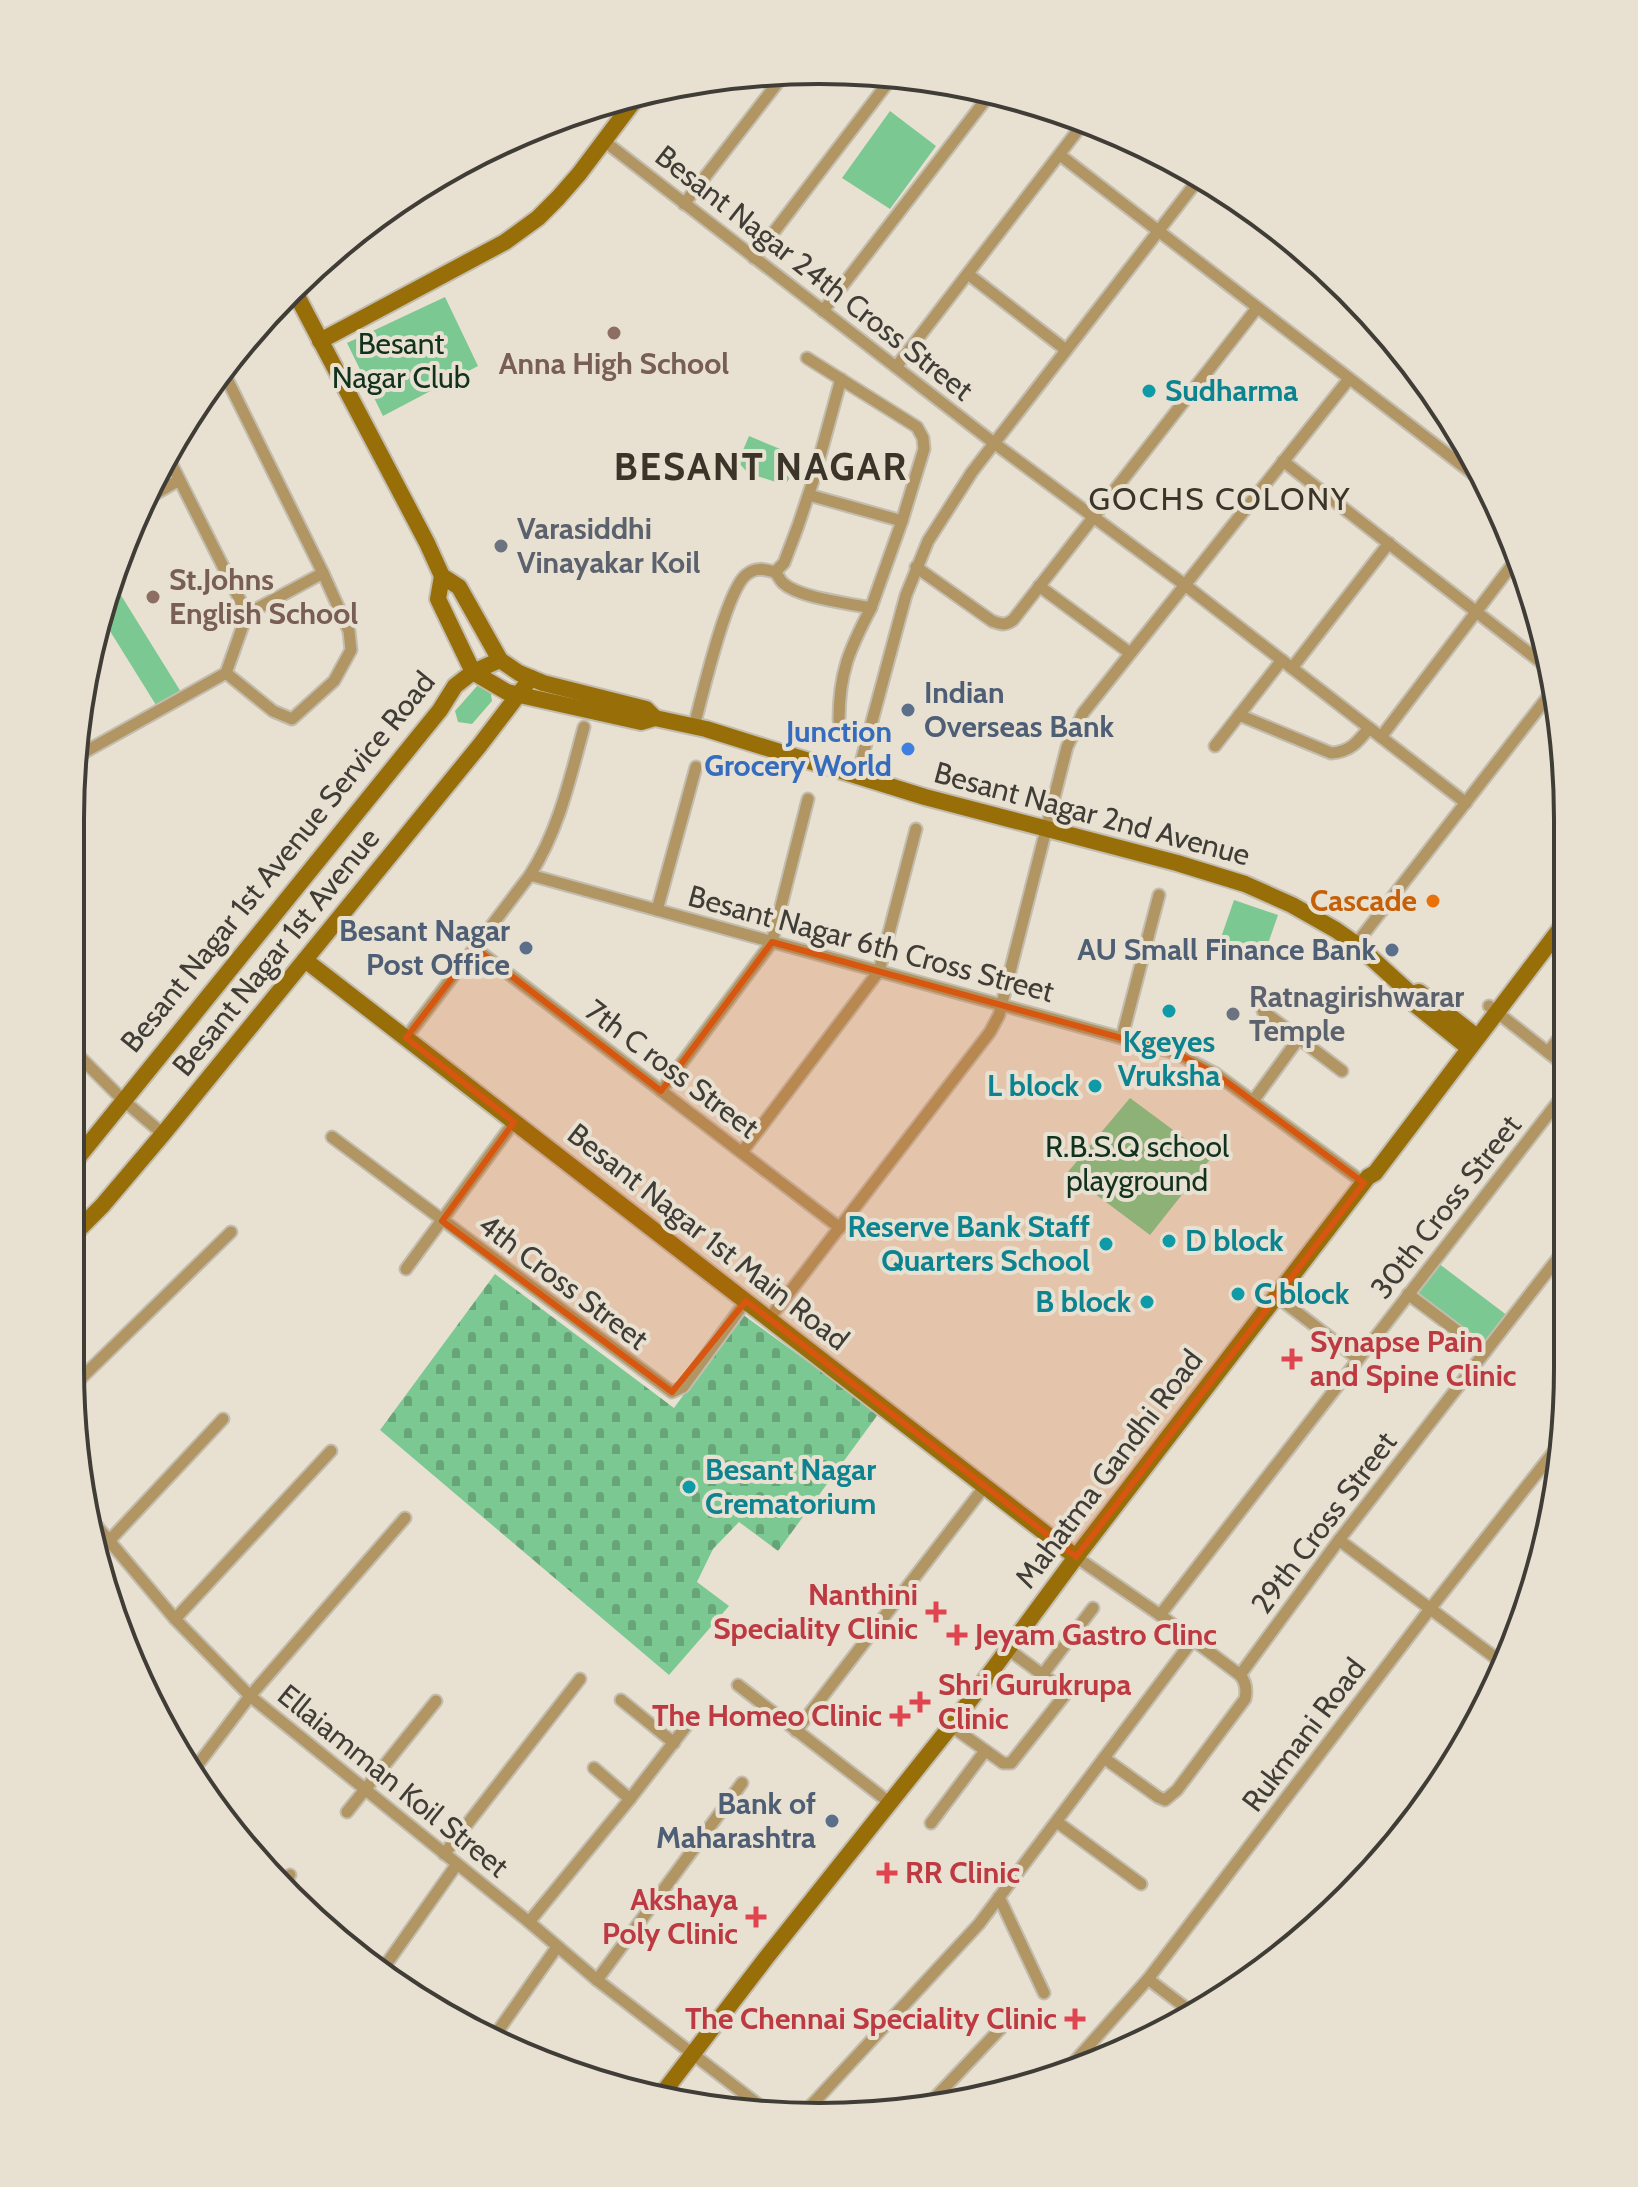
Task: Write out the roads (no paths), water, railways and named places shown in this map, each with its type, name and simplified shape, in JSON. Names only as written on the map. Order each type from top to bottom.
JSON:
[{"type":"main road","points":[[320,341],[505,242],[538,218],[558,198],[628,109]]},
{"type":"main road","points":[[299,299],[442,576],[459,587],[500,660],[519,673],[537,680],[646,709],[655,718],[641,722],[519,696],[473,672],[438,599],[442,576]]},
{"type":"main road","points":[[473,672],[500,660]]},
{"type":"main road","name":"Besant Nagar 1st Avenue Service Road","points":[[84,1150],[440,710],[455,686],[473,672]]},
{"type":"main road","name":"Besant Nagar 1st Avenue","points":[[84,1224],[163,1134],[519,696],[537,680]]},
{"type":"main road","name":"Besant Nagar 2nd Avenue","points":[[655,718],[694,726],[929,798],[1177,863],[1245,884],[1317,918],[1356,944],[1411,994],[1412,1002],[1469,1039]]},
{"type":"main road","points":[[1493,1009],[1554,924]]},
{"type":"main road","points":[[1493,1009],[1554,936]]},
{"type":"main road","name":"Besant Nagar 1st Main Road","points":[[305,960],[1076,1557]]},
{"type":"main road","name":"Mahatma Gandhi Road","points":[[667,2087],[951,1726],[1276,1296],[1366,1180],[1375,1173],[1493,1009]]},
{"type":"street","points":[[684,204],[775,86]]},
{"type":"street","points":[[754,258],[884,87]]},
{"type":"street","points":[[823,311],[983,103]]},
{"type":"street","points":[[896,367],[1077,131]]},
{"type":"street","name":"Besant Nagar 24th Cross Street","points":[[604,141],[1466,803]]},
{"type":"street","points":[[1060,155],[1464,467]]},
{"type":"street","points":[[857,777],[906,595],[928,541],[994,443],[1193,186]]},
{"type":"street","points":[[968,274],[1066,350]]},
{"type":"street","points":[[916,567],[982,615],[1000,624],[1008,624],[1257,308]]},
{"type":"street","points":[[807,358],[917,427],[924,449],[871,608],[846,659],[839,693],[839,720]]},
{"type":"street","points":[[775,572],[784,563],[809,495],[841,379]]},
{"type":"street","points":[[769,1319],[990,1032],[999,1015],[1067,747],[1083,713],[1349,379]]},
{"type":"street","points":[[226,673],[273,711],[292,719],[334,681],[351,650],[349,631],[323,573],[229,382]]},
{"type":"street","points":[[1283,461],[1536,658]]},
{"type":"street","points":[[173,468],[247,614]]},
{"type":"street","points":[[162,490],[179,480]]},
{"type":"street","points":[[809,495],[902,521]]},
{"type":"street","points":[[1215,746],[1389,543]]},
{"type":"street","points":[[1381,737],[1509,568]]},
{"type":"street","points":[[694,726],[735,587],[747,573],[756,569],[775,572],[783,584],[799,592],[871,608]]},
{"type":"street","points":[[88,750],[226,673],[247,614],[323,573]]},
{"type":"street","points":[[1039,586],[1130,653]]},
{"type":"street","points":[[1356,944],[1544,701]]},
{"type":"street","points":[[1239,715],[1331,753],[1351,747],[1369,728]]},
{"type":"street","points":[[406,1038],[530,875],[545,850],[558,818],[584,727]]},
{"type":"street","points":[[657,910],[696,767]]},
{"type":"street","points":[[661,1091],[772,942],[808,799]]},
{"type":"street","points":[[742,1152],[879,971],[916,829]]},
{"type":"street","name":"Besant Nagar 6th Cross Street","points":[[530,875],[1176,1053],[1199,1064],[1366,1180]]},
{"type":"street","points":[[1122,1037],[1159,895]]},
{"type":"street","name":"7th C ross Street","points":[[475,948],[840,1228]]},
{"type":"street","points":[[1493,1009],[1554,1057]]},
{"type":"street","points":[[1263,1011],[1342,1071]]},
{"type":"street","points":[[1253,1101],[1299,1038]]},
{"type":"street","points":[[1548,1052],[1554,1044]]},
{"type":"street","points":[[84,1061],[163,1134]]},
{"type":"street","name":"30th Cross Street","points":[[1160,1615],[1554,1107]]},
{"type":"street","points":[[406,1269],[514,1122]]},
{"type":"street","name":"4th Cross Street","points":[[332,1137],[672,1392],[683,1387],[746,1301]]},
{"type":"street","points":[[84,1375],[231,1232]]},
{"type":"street","name":"29th Cross Street","points":[[1240,1675],[1339,1540],[1554,1263]]},
{"type":"street","points":[[1408,1294],[1485,1352]]},
{"type":"street","points":[[1276,1296],[1358,1359]]},
{"type":"street","points":[[109,1541],[223,1419]]},
{"type":"street","points":[[175,1619],[331,1451]]},
{"type":"street","name":"Rukmani Road","points":[[1082,2054],[1148,1979],[1548,1458]]},
{"type":"street","points":[[796,1731],[985,1486]]},
{"type":"street","points":[[199,1763],[250,1696],[405,1518]]},
{"type":"street","name":"Ellaiamman Koil Street","points":[[103,1534],[175,1619],[250,1696],[597,1980],[752,2099]]},
{"type":"street","points":[[1339,1540],[1494,1657]]},
{"type":"street","points":[[1076,1557],[1240,1675],[1246,1692],[1245,1699],[1177,1790],[1165,1800],[1104,1758]]},
{"type":"street","points":[[1043,1674],[1093,1608]]},
{"type":"street","points":[[814,2103],[979,1924],[1192,1641]]},
{"type":"street","points":[[951,1726],[1003,1763],[1011,1763],[1064,1696],[1062,1689],[1009,1650]]},
{"type":"street","points":[[444,1854],[580,1679]]},
{"type":"street","points":[[738,1685],[890,1803]]},
{"type":"street","points":[[621,1700],[674,1743]]},
{"type":"street","points":[[347,1812],[436,1701]]},
{"type":"street","points":[[529,1922],[687,1725]]},
{"type":"street","points":[[931,1823],[985,1751]]},
{"type":"street","points":[[594,1768],[630,1799]]},
{"type":"street","points":[[597,1980],[742,1783]]},
{"type":"street","points":[[1057,1822],[1141,1884]]},
{"type":"street","points":[[388,1962],[457,1864]]},
{"type":"street","points":[[999,1897],[1044,1993]]},
{"type":"street","points":[[499,2029],[557,1947]]},
{"type":"street","points":[[1148,1979],[1184,2006]]},
{"type":"street","points":[[940,2093],[1001,2028]]},
{"type":"place","name":"Anna High School","points":[[614,333]]},
{"type":"place","name":"Sudharma","points":[[1149,391]]},
{"type":"place","name":"Varasiddhi Vinayakar Koil","points":[[501,546]]},
{"type":"place","name":"St.Johns English School","points":[[153,597]]},
{"type":"place","name":"Indian Overseas Bank","points":[[908,710]]},
{"type":"place","name":"Junction Grocery World","points":[[908,749]]},
{"type":"place","name":"Cascade","points":[[1433,901]]},
{"type":"place","name":"Besant Nagar Post Office","points":[[526,948]]},
{"type":"place","name":"AU Small Finance Bank","points":[[1392,950]]},
{"type":"place","name":"Kgeyes Vruksha","points":[[1169,1011]]},
{"type":"place","name":"Ratnagirishwarar Temple","points":[[1233,1014]]},
{"type":"place","name":"L block","points":[[1095,1086]]},
{"type":"place","name":"D block","points":[[1169,1241]]},
{"type":"place","name":"Reserve Bank Staff Quarters School","points":[[1106,1244]]},
{"type":"place","name":"C block","points":[[1238,1294]]},
{"type":"place","name":"B block","points":[[1147,1302]]},
{"type":"place","name":"Synapse Pain and Spine Clinic","points":[[1292,1359]]},
{"type":"place","name":"Besant Nagar Crematorium","points":[[689,1487]]},
{"type":"place","name":"Nanthini Speciality Clinic","points":[[936,1612]]},
{"type":"place","name":"Jeyam Gastro Clinc","points":[[957,1635]]},
{"type":"place","name":"Shri Gurukrupa Clinic","points":[[920,1702]]},
{"type":"place","name":"The Homeo Clinic","points":[[900,1716]]},
{"type":"place","name":"Bank of Maharashtra","points":[[832,1821]]},
{"type":"place","name":"RR Clinic","points":[[887,1873]]},
{"type":"place","name":"Akshaya Poly Clinic","points":[[756,1917]]},
{"type":"place","name":"The Chennai Speciality Clinic","points":[[1075,2019]]},
{"type":"district","name":"BESANT NAGAR","points":[[761,467]]},
{"type":"district","name":"GOCHS COLONY","points":[[1220,499]]},
{"type":"park label","name":"Besant Nagar Club","points":[[401,361]]},
{"type":"park label","name":"R.B.S.Q school playground","points":[[1137,1164]]}]
